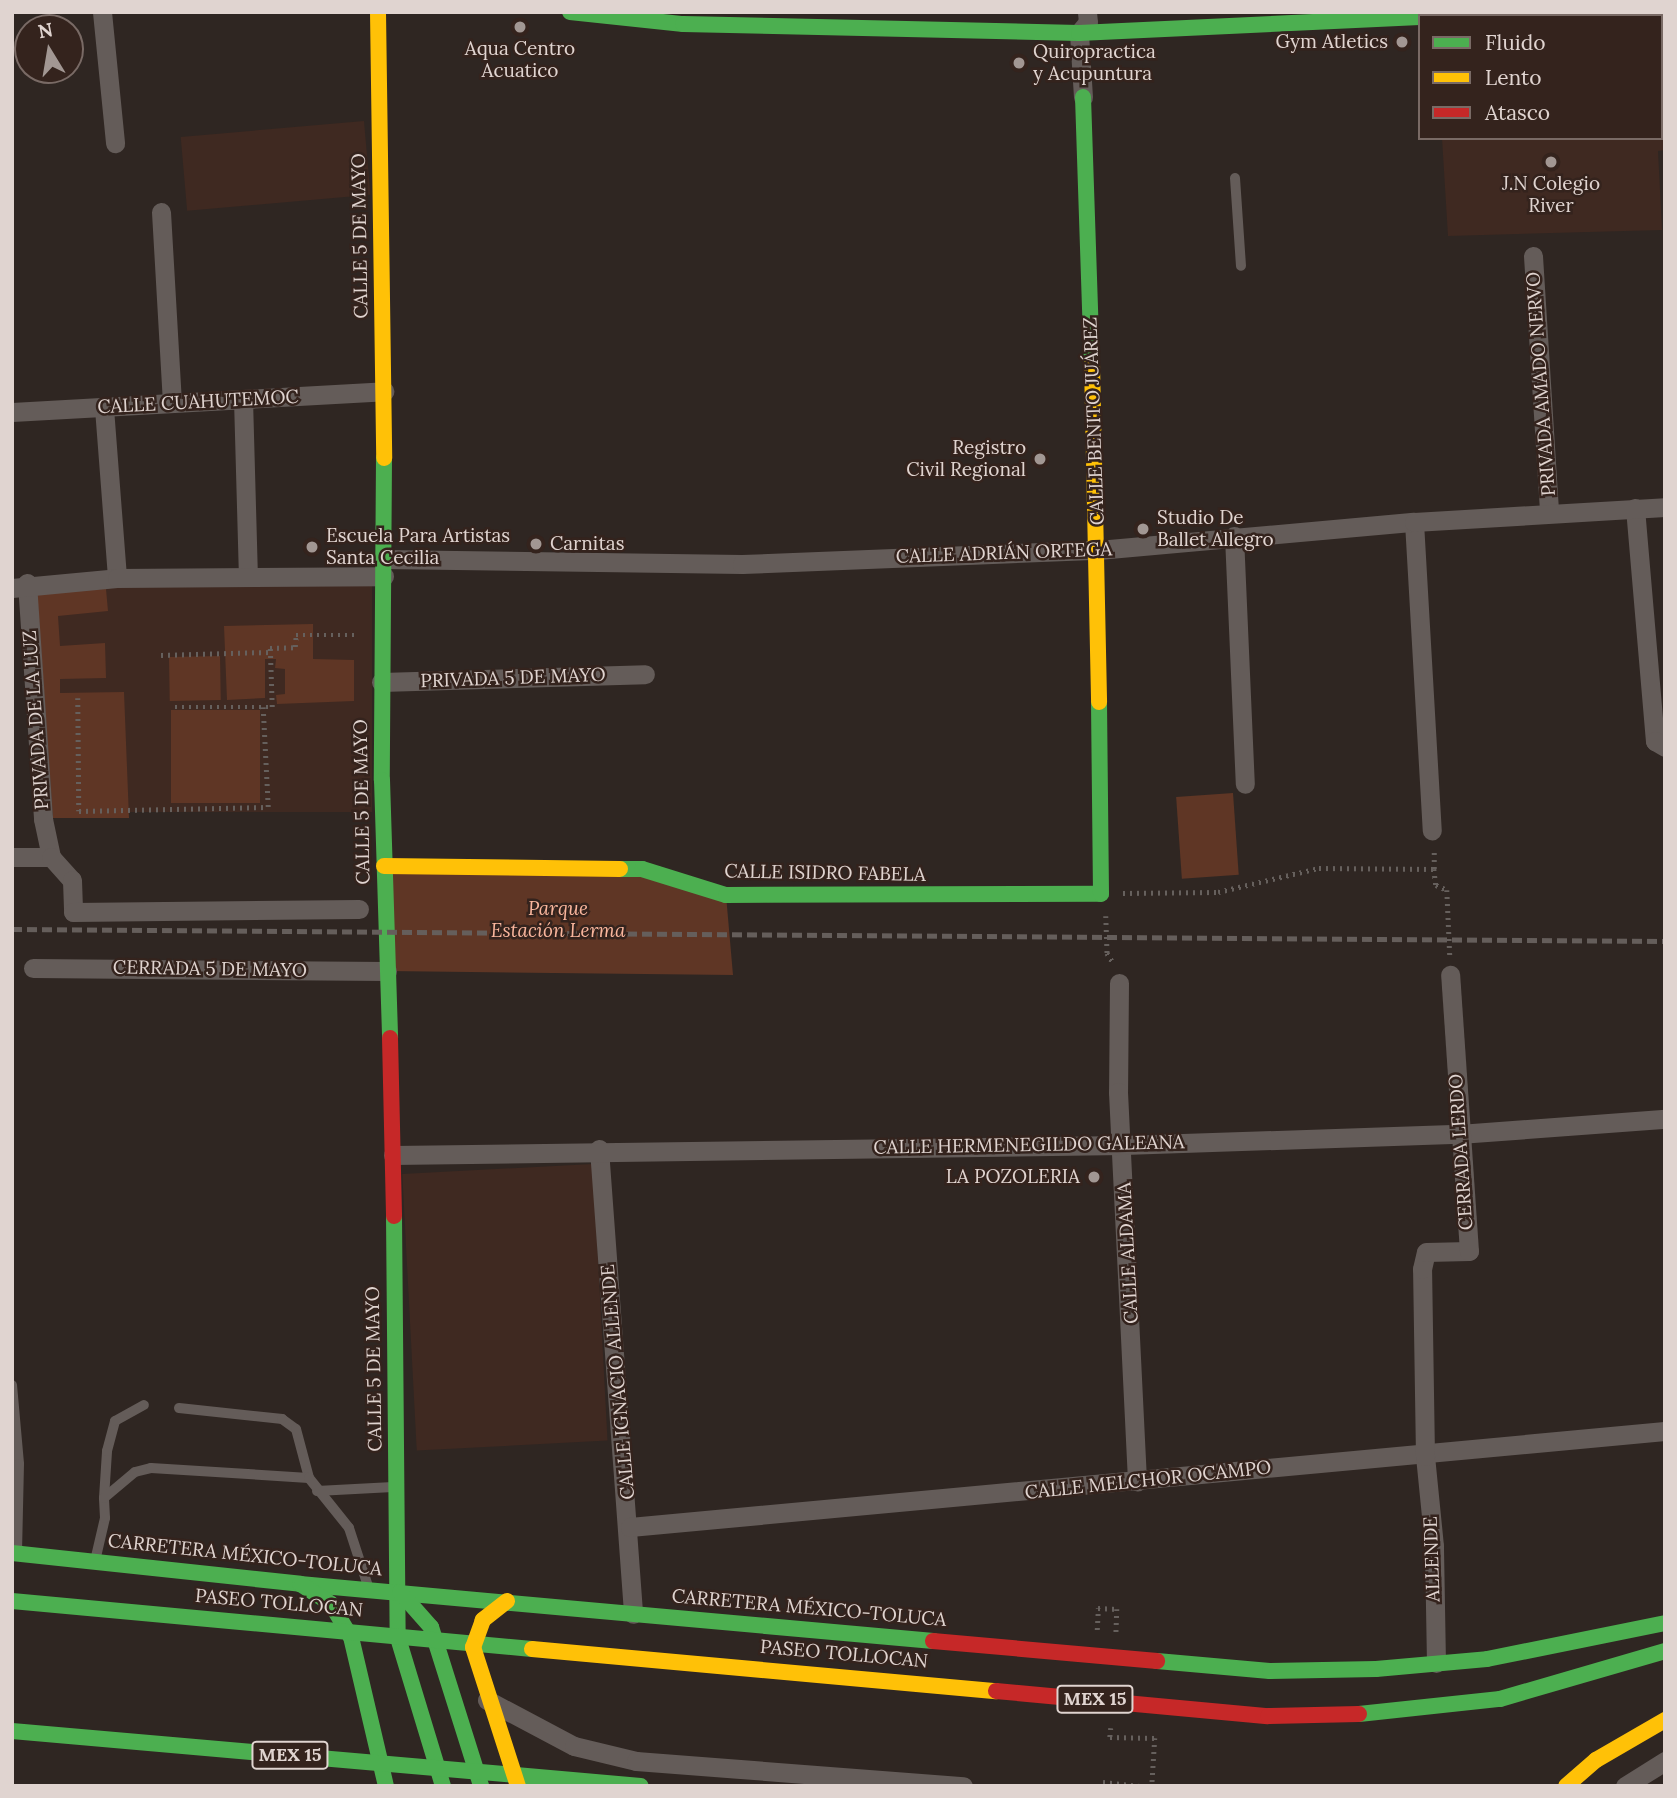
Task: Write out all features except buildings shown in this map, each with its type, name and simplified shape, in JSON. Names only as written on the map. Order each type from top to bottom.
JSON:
[{"type":"main road","name":"CALLE 5 DE MAYO","points":[[378,12],[384,391],[381,682],[393,1156],[396,1487],[400,1592],[398,1638],[443,1786]]},
{"type":"main road","points":[[570,12],[1079,33],[1418,15]]},
{"type":"main road","points":[[1497,14],[1550,12]]},
{"type":"main road","name":"CALLE BENITO JUÁREZ","points":[[1083,97],[1098,550],[1101,894]]},
{"type":"main road","name":"CALLE ISIDRO FABELA","points":[[384,866],[642,869],[726,895],[1101,894]]},
{"type":"main road","name":"CARRETERA MÉXICO-TOLUCA","points":[[15,1553],[300,1584],[1270,1671],[1376,1669],[1487,1659],[1602,1639],[1665,1623]]},
{"type":"main road","points":[[300,1584],[331,1604],[351,1637],[386,1786]]},
{"type":"main road","points":[[400,1592],[431,1627],[481,1786]]},
{"type":"main road","name":"PASEO TOLLOCAN","points":[[12,1601],[518,1644],[1268,1716],[1385,1714],[1500,1699],[1665,1651]]},
{"type":"main road","points":[[507,1601],[489,1612],[474,1638],[474,1656],[518,1786]]},
{"type":"main road","points":[[1566,1786],[1596,1760],[1665,1720]]},
{"type":"main road","name":"MEX 15","points":[[12,1731],[641,1786]]},
{"type":"street","points":[[102,12],[115,143]]},
{"type":"street","points":[[1079,33],[1088,22],[1087,12]]},
{"type":"street","name":"CALLE BENITO JUÁREZ","points":[[1079,33],[1083,97]]},
{"type":"street","points":[[161,212],[172,403]]},
{"type":"street","name":"PRIVADA AMADO NERVO","points":[[1533,256],[1549,513]]},
{"type":"street","name":"CALLE CUAHUTEMOC","points":[[12,412],[384,391]]},
{"type":"street","points":[[243,399],[248,577]]},
{"type":"street","points":[[104,408],[117,578]]},
{"type":"street","name":"CALLE ADRIÁN ORTEGA","points":[[20,585],[117,578],[248,577],[384,567],[742,564],[1098,550],[1414,522],[1665,507]]},
{"type":"street","points":[[1635,508],[1655,741],[1665,747]]},
{"type":"street","points":[[1414,522],[1432,830]]},
{"type":"street","points":[[1234,537],[1245,784]]},
{"type":"street","name":"PRIVADA DE LA LUZ","points":[[20,585],[43,819],[51,857]]},
{"type":"street","name":"PRIVADA 5 DE MAYO","points":[[381,682],[645,674]]},
{"type":"street","points":[[12,857],[51,857],[72,880],[73,912],[359,909]]},
{"type":"street","name":"CERRADA 5 DE MAYO","points":[[33,968],[387,971]]},
{"type":"street","name":"CERRADA LERDO","points":[[1425,1455],[1422,1269],[1426,1252],[1469,1251],[1450,975]]},
{"type":"street","name":"CALLE ALDAMA","points":[[1119,983],[1137,1482]]},
{"type":"street","name":"CALLE HERMENEGILDO GALEANA","points":[[393,1156],[599,1149],[1123,1145],[1459,1135],[1665,1119]]},
{"type":"street","name":"CALLE IGNACIO ALLENDE","points":[[599,1149],[630,1527],[633,1614]]},
{"type":"street","name":"CALLE MELCHOR OCAMPO","points":[[630,1527],[1665,1431]]},
{"type":"street","name":"ALLENDE","points":[[1425,1455],[1434,1546],[1436,1663]]},
{"type":"street","points":[[488,1699],[574,1746],[636,1761],[963,1786]]},
{"type":"street","points":[[1625,1786],[1665,1761]]},
{"type":"lane","points":[[1235,178],[1241,266]]},
{"type":"lane","points":[[12,1385],[19,1464],[15,1553]]},
{"type":"lane","points":[[95,1562],[105,1518],[107,1451],[115,1421],[144,1405]]},
{"type":"lane","points":[[179,1408],[282,1419],[296,1429],[309,1478],[349,1528],[369,1589]]},
{"type":"lane","points":[[104,1498],[121,1479],[151,1468],[309,1478]]},
{"type":"lane","points":[[317,1491],[396,1487]]},
{"type":"path","points":[[161,655],[270,652],[295,647],[296,635],[383,635]]},
{"type":"path","points":[[174,707],[272,707],[270,652]]},
{"type":"path","points":[[78,698],[79,811],[268,807],[263,707]]},
{"type":"path","points":[[1432,830],[1436,885],[1447,890],[1450,975]]},
{"type":"path","points":[[1101,894],[1218,892],[1318,868],[1434,869]]},
{"type":"path","points":[[1084,894],[1089,911],[1107,917],[1107,953],[1114,961],[1119,983]]},
{"type":"path","points":[[1096,1655],[1098,1608],[1117,1609]]},
{"type":"path","points":[[1110,1737],[1155,1738],[1152,1786]]},
{"type":"path","points":[[1103,1784],[1140,1786]]},
{"type":"shaded area","name":"J.N Colegio River","points":[[1665,72],[1665,150],[1658,151],[1662,230],[1448,236],[1442,140],[1663,140]]},
{"type":"shaded area","points":[[364,121],[370,195],[187,211],[181,137]]},
{"type":"shaded area","points":[[37,585],[372,585],[372,812],[37,812]]},
{"type":"shaded area","points":[[593,1164],[607,1441],[417,1451],[402,1174]]},
{"type":"green space","points":[[106,589],[108,611],[58,616],[60,646],[105,643],[106,678],[60,679],[60,693],[124,692],[129,818],[53,818],[37,591]]},
{"type":"green space","points":[[313,624],[313,659],[354,660],[354,701],[277,704],[276,695],[285,694],[285,669],[275,668],[276,659],[265,659],[265,698],[227,700],[224,626]]},
{"type":"green space","points":[[220,656],[221,700],[170,701],[169,657]]},
{"type":"green space","points":[[171,710],[260,710],[260,803],[171,803]]},
{"type":"green space","points":[[1233,793],[1239,875],[1182,879],[1176,797]]},
{"type":"green space","name":"Parque Estación Lerma","points":[[384,866],[642,869],[726,895],[733,975],[387,971]]},
{"type":"railway","points":[[12,929],[1665,941]]},
{"type":"traffic: fast","points":[[570,12],[683,24],[1079,33],[1418,17]]},
{"type":"traffic: fast","points":[[1083,97],[1092,364]]},
{"type":"traffic: fast","points":[[384,458],[382,780],[390,1038]]},
{"type":"traffic: fast","points":[[620,869],[642,869],[726,895],[1101,894],[1099,702]]},
{"type":"traffic: fast","points":[[394,1216],[398,1638],[443,1786]]},
{"type":"traffic: fast","points":[[12,1553],[300,1584],[933,1641]]},
{"type":"traffic: fast","points":[[302,1585],[331,1604],[351,1637],[386,1786]]},
{"type":"traffic: fast","points":[[400,1592],[431,1627],[481,1786]]},
{"type":"traffic: fast","points":[[12,1601],[532,1649]]},
{"type":"traffic: fast","points":[[1157,1661],[1270,1671],[1376,1669],[1487,1659],[1665,1623]]},
{"type":"traffic: fast","points":[[1359,1714],[1500,1699],[1665,1651]]},
{"type":"traffic: fast","points":[[12,1731],[641,1786]]},
{"type":"traffic: slow","points":[[378,12],[384,458]]},
{"type":"traffic: slow","points":[[1497,14],[1550,12]]},
{"type":"traffic: slow","points":[[1092,364],[1099,702]]},
{"type":"traffic: slow","points":[[384,866],[620,869]]},
{"type":"traffic: slow","points":[[507,1601],[483,1620],[473,1647],[518,1786]]},
{"type":"traffic: slow","points":[[532,1649],[996,1691]]},
{"type":"traffic: slow","points":[[1566,1786],[1596,1760],[1665,1720]]},
{"type":"traffic: jam","points":[[390,1038],[394,1216]]},
{"type":"traffic: jam","points":[[933,1641],[1157,1661]]},
{"type":"traffic: jam","points":[[996,1691],[1268,1716],[1359,1714]]},
{"type":"place","name":"Aqua Centro Acuatico","points":[[520,27]]},
{"type":"place","name":"Gym Atletics","points":[[1402,42]]},
{"type":"place","name":"Quiropractica y Acupuntura","points":[[1019,63]]},
{"type":"place","name":"J.N Colegio River","points":[[1551,162]]},
{"type":"place","name":"Registro Civil Regional","points":[[1040,459]]},
{"type":"place","name":"Studio De Ballet Allegro","points":[[1143,529]]},
{"type":"place","name":"Carnitas","points":[[536,544]]},
{"type":"place","name":"Escuela Para Artistas Santa Cecilia","points":[[312,547]]},
{"type":"place","name":"LA POZOLERIA","points":[[1094,1177]]}]
